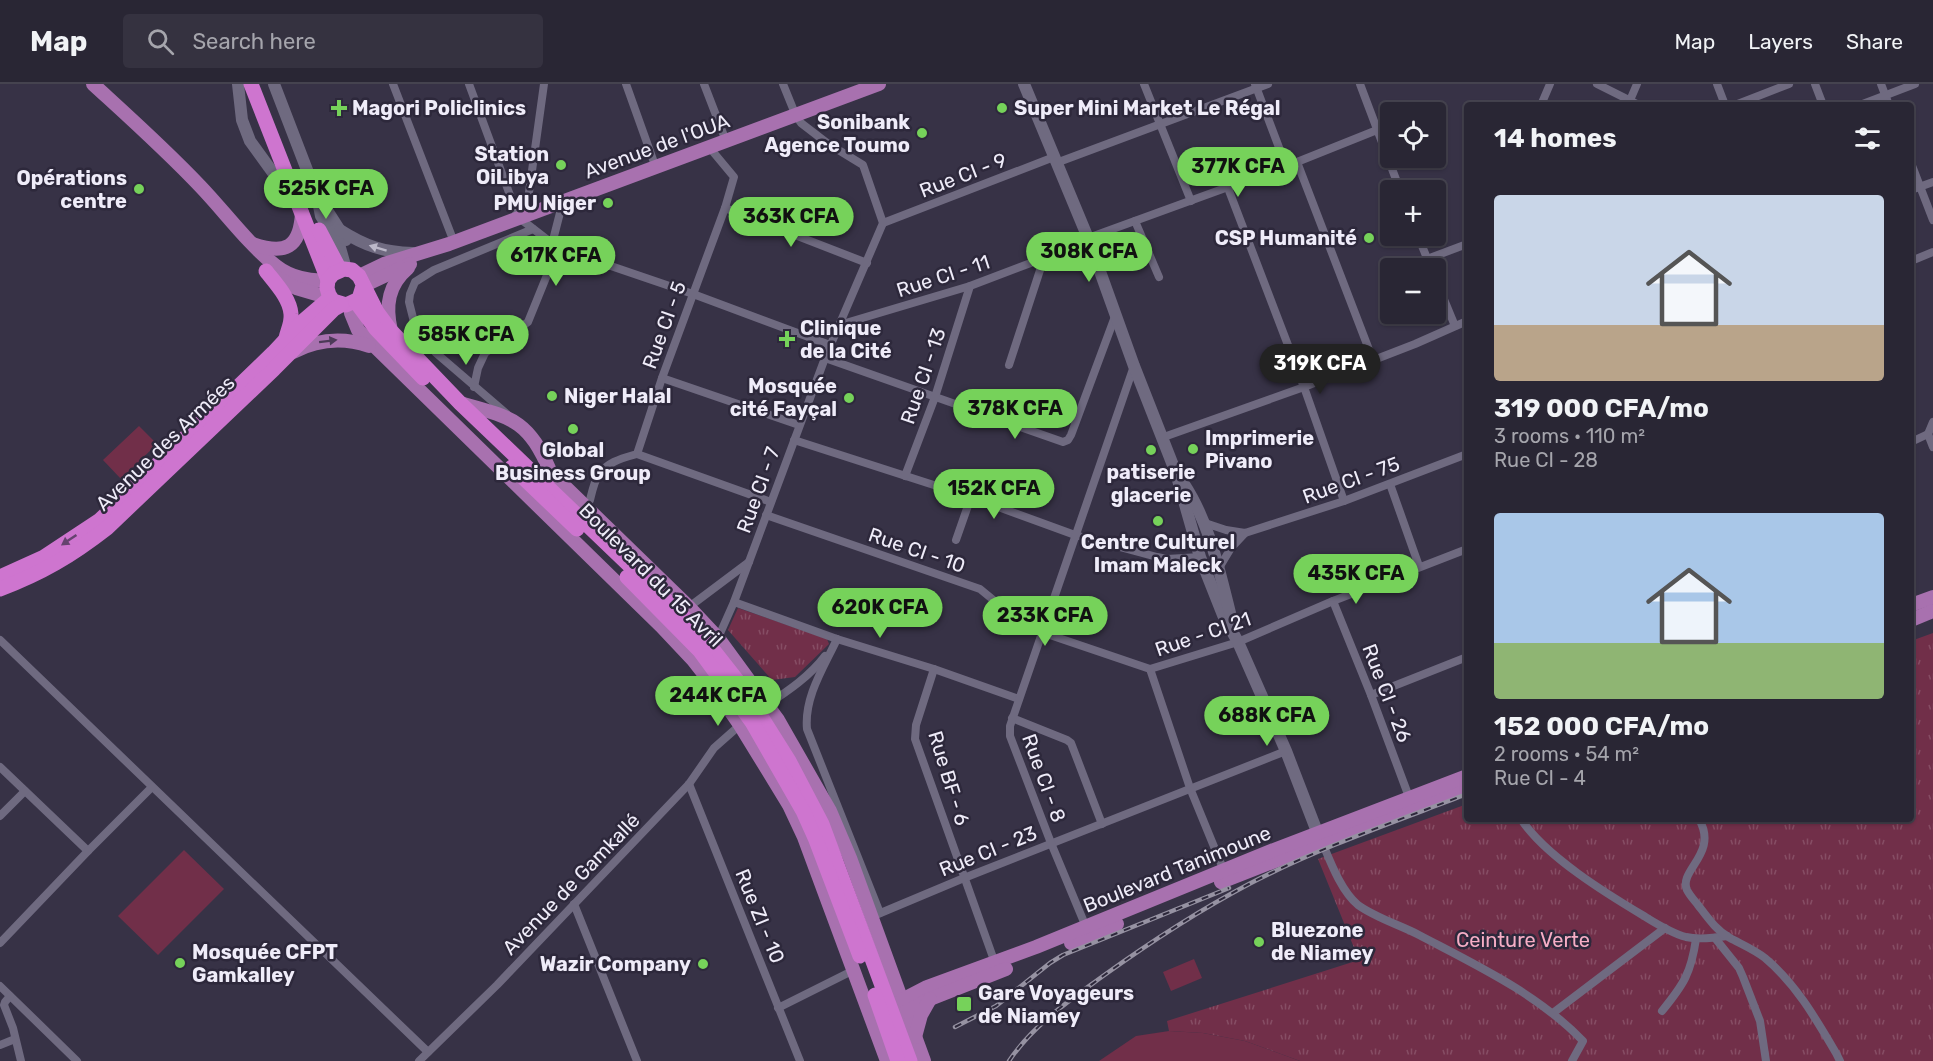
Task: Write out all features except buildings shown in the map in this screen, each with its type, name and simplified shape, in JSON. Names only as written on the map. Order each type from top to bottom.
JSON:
[{"type":"highway","points":[[251,84],[328,280],[327,288],[344,302],[362,295],[353,275],[333,274],[328,280]]},
{"type":"highway","name":"Boulevard du 15 Avril","points":[[260,84],[326,246],[353,275],[391,331],[460,403],[699,632],[755,705],[822,824],[910,1061]]},
{"type":"highway","points":[[266,271],[291,310],[287,348]]},
{"type":"highway","name":"Boulevard du 15 Avril","points":[[344,302],[393,357],[669,619],[700,651],[726,683],[752,722],[803,811],[816,840],[898,1061]]},
{"type":"highway","name":"Avenue des Armées","points":[[0,589],[42,572],[77,551],[106,528],[287,348],[302,322],[344,302]]},
{"type":"highway","name":"Avenue des Armées","points":[[0,577],[44,557],[100,520],[287,348]]},
{"type":"main road","points":[[93,84],[200,186],[251,244],[276,266],[287,273],[305,279],[328,280]]},
{"type":"main road","points":[[238,84],[242,120],[250,141],[326,246]]},
{"type":"main road","points":[[274,84],[325,224],[341,249],[353,275]]},
{"type":"main road","name":"Avenue de l'OUA","points":[[353,275],[418,257],[562,201],[796,116],[859,88],[879,84]]},
{"type":"main road","points":[[1024,84],[1088,238],[1134,366],[1176,473],[1200,557],[1222,615],[1238,642],[1286,751],[1320,838]]},
{"type":"main road","points":[[316,196],[346,240],[353,275]]},
{"type":"main road","points":[[251,244],[274,249],[287,247],[299,234],[302,213]]},
{"type":"main road","points":[[340,230],[375,248],[418,257]]},
{"type":"main road","points":[[251,244],[266,271],[296,288],[344,302]]},
{"type":"main road","points":[[391,331],[388,311],[390,292],[399,275],[418,257]]},
{"type":"main road","name":"Boulevard du 15 Avril","points":[[344,302],[342,316],[347,327],[358,339],[393,357],[677,642],[711,683],[740,725],[789,805],[804,837],[887,1061]]},
{"type":"main road","points":[[287,348],[331,340],[352,341],[369,346]]},
{"type":"main road","name":"Boulevard du 15 Avril","points":[[460,403],[495,412],[521,425],[537,444],[551,473],[689,607],[718,638],[768,704],[813,778],[830,811],[876,915],[893,975],[924,1061]]},
{"type":"main road","points":[[1176,473],[1191,495],[1219,568],[1238,642]]},
{"type":"main road","points":[[1914,604],[1933,597]]},
{"type":"main road","points":[[1914,619],[1933,611]]},
{"type":"main road","name":"Boulevard Tanimoune","points":[[904,1006],[929,993],[1320,838],[1408,797],[1464,777]]},
{"type":"main road","name":"Boulevard Tanimoune","points":[[944,988],[995,963],[1224,872],[1464,787]]},
{"type":"main road","points":[[893,975],[929,993],[915,1037]]},
{"type":"street","points":[[393,84],[452,243]]},
{"type":"street","points":[[469,84],[522,216],[533,229],[555,246],[830,345]]},
{"type":"street","points":[[522,216],[544,84]]},
{"type":"street","points":[[626,84],[656,168]]},
{"type":"street","points":[[704,84],[726,141]]},
{"type":"street","points":[[783,84],[801,123],[863,165],[883,223]]},
{"type":"street","points":[[1144,84],[1191,201]]},
{"type":"street","name":"Rue CI - 9","points":[[883,223],[1161,124],[1256,86],[1268,84]]},
{"type":"street","points":[[1360,84],[1396,180]]},
{"type":"street","points":[[1542,102],[1550,84]]},
{"type":"street","points":[[1597,84],[1629,102],[1637,84]]},
{"type":"street","points":[[1717,84],[1724,102]]},
{"type":"street","points":[[1743,102],[1789,84]]},
{"type":"street","points":[[1815,84],[1822,102]]},
{"type":"street","points":[[1881,84],[1888,102]]},
{"type":"street","points":[[1867,102],[1915,84]]},
{"type":"street","points":[[1256,86],[1286,166]]},
{"type":"street","name":"Rue CI - 11","points":[[839,326],[970,286],[1044,258],[1088,238],[1228,188],[1377,130]]},
{"type":"street","name":"Rue CI - 5","points":[[637,453],[734,177],[709,147]]},
{"type":"street","points":[[1297,162],[1373,360]]},
{"type":"street","points":[[1914,171],[1933,220]]},
{"type":"street","points":[[1914,189],[1933,182]]},
{"type":"street","points":[[1228,188],[1304,387],[1344,501]]},
{"type":"street","points":[[474,387],[478,368],[485,353],[528,322],[555,246],[562,201]]},
{"type":"street","points":[[725,208],[867,263]]},
{"type":"street","points":[[1136,221],[1159,277]]},
{"type":"street","name":"Rue CI - 7","points":[[718,638],[734,602],[830,345],[883,223]]},
{"type":"street","points":[[521,425],[436,353],[415,326],[410,302],[412,288],[416,282],[434,270],[533,229]]},
{"type":"street","points":[[1430,258],[1464,245]]},
{"type":"street","points":[[1914,260],[1933,252]]},
{"type":"street","points":[[1009,364],[1044,258]]},
{"type":"street","name":"Rue CI - 13","points":[[905,476],[934,397],[970,286]]},
{"type":"street","points":[[1446,304],[1455,326]]},
{"type":"street","points":[[825,358],[1063,442],[1068,440],[1116,314]]},
{"type":"street","points":[[1161,438],[1304,387],[1464,322]]},
{"type":"street","name":"Rue CI - 8","points":[[1086,927],[1051,843],[1009,731],[1041,632],[1134,366]]},
{"type":"street","points":[[662,378],[799,425]]},
{"type":"street","points":[[1914,441],[1928,434],[1933,422]]},
{"type":"street","points":[[1928,434],[1933,447]]},
{"type":"street","points":[[794,440],[971,497],[1076,535],[1167,559],[1200,557]]},
{"type":"street","points":[[590,500],[598,475],[615,460],[637,453],[771,502]]},
{"type":"street","name":"Rue CI - 75","points":[[1245,533],[1344,501],[1464,455]]},
{"type":"street","points":[[1390,484],[1419,566]]},
{"type":"street","points":[[956,540],[971,497]]},
{"type":"street","name":"Rue CI - 10","points":[[766,516],[980,589],[1008,612],[1041,632],[1150,669]]},
{"type":"street","points":[[1202,522],[1226,530],[1245,533]]},
{"type":"street","points":[[1219,568],[1231,548],[1245,533]]},
{"type":"street","name":"Rue - CI 21","points":[[1150,669],[1238,642],[1419,566],[1464,550]]},
{"type":"street","points":[[689,607],[748,562]]},
{"type":"street","name":"Rue CI - 26","points":[[1333,601],[1371,695],[1408,797]]},
{"type":"street","points":[[734,602],[837,639],[934,669],[1019,699]]},
{"type":"street","points":[[768,704],[791,690],[820,663],[837,639]]},
{"type":"street","points":[[837,639],[808,703],[807,729],[876,915]]},
{"type":"street","points":[[0,640],[428,1052]]},
{"type":"street","points":[[1371,695],[1464,658]]},
{"type":"street","name":"Rue BF - 6","points":[[934,669],[916,725],[915,739],[995,963]]},
{"type":"street","points":[[1150,669],[1190,788],[1224,872]]},
{"type":"street","points":[[1012,718],[1071,743],[1102,825]]},
{"type":"street","name":"Avenue de Gamkallé","points":[[419,1061],[497,985],[689,784],[714,748],[740,725]]},
{"type":"street","name":"Rue CI - 23","points":[[876,915],[1051,843],[1102,825],[1286,751]]},
{"type":"street","points":[[0,767],[88,851]]},
{"type":"street","name":"Rue ZI - 10","points":[[689,784],[800,1061]]},
{"type":"street","points":[[0,943],[152,787]]},
{"type":"street","points":[[0,816],[25,791]]},
{"type":"street","points":[[1524,822],[1544,845],[1568,865],[1623,904],[1665,928],[1696,939],[1727,936]]},
{"type":"street","points":[[1701,822],[1706,837],[1699,858],[1689,874],[1686,883],[1687,890],[1709,921],[1727,936],[1765,958],[1783,976],[1807,1004],[1840,1061]]},
{"type":"street","points":[[1320,838],[1335,872],[1357,904],[1480,968],[1553,1012],[1583,1041],[1572,1061]]},
{"type":"street","points":[[573,904],[637,1061]]},
{"type":"street","points":[[1553,1012],[1665,928]]},
{"type":"street","points":[[1715,938],[1739,968],[1743,977],[1760,1021],[1766,1061]]},
{"type":"street","points":[[1662,1011],[1682,985],[1691,968],[1696,939]]},
{"type":"street","points":[[778,1008],[854,970]]},
{"type":"street","points":[[0,986],[77,1061]]},
{"type":"street","points":[[10,996],[4,1005],[13,1028],[21,1061]]},
{"type":"street","points":[[0,1045],[15,1039]]},
{"type":"green space","points":[[139,426],[157,444],[121,479],[103,460]]},
{"type":"green space","points":[[738,608],[827,639],[829,644],[795,677],[772,680],[728,630]]},
{"type":"green space","name":"Ceinture Verte","points":[[1933,633],[1933,1061],[1300,1061],[1245,1041],[1203,1033],[1169,1031],[1167,1021],[1359,960],[1318,859],[1464,805],[1464,822],[1914,822],[1914,640]]},
{"type":"green space","points":[[184,850],[224,889],[158,955],[118,916]]},
{"type":"green space","points":[[1194,959],[1202,978],[1171,991],[1163,972]]},
{"type":"green space","points":[[1169,1031],[1203,1033],[1245,1041],[1300,1061],[1099,1061],[1136,1036]]},
{"type":"railway","points":[[1009,1061],[1029,1036],[1065,1004],[1138,952],[1211,905],[1302,859],[1464,795]]},
{"type":"railway","points":[[955,1027],[996,1006],[1063,955],[1229,888]]},
{"type":"place","name":"Magori Policlinics","points":[[339,108]]},
{"type":"place","name":"Super Mini Market Le Régal","points":[[1002,108]]},
{"type":"place","name":"Sonibank Agence Toumo","points":[[922,133]]},
{"type":"place","name":"Station OiLibya","points":[[561,165]]},
{"type":"place","name":"Opérations centre","points":[[139,189]]},
{"type":"place","name":"PMU Niger","points":[[608,203]]},
{"type":"place","name":"CSP Humanité","points":[[1369,238]]},
{"type":"place","name":"Clinique de la Cité","points":[[787,339]]},
{"type":"place","name":"Niger Halal","points":[[552,396]]},
{"type":"place","name":"Mosquée cité Fayçal","points":[[849,398]]},
{"type":"place","name":"Global Business Group","points":[[573,429]]},
{"type":"place","name":"Imprimerie Pivano","points":[[1193,449]]},
{"type":"place","name":"patiserie glacerie","points":[[1151,450]]},
{"type":"place","name":"Centre Culturel Imam Maleck","points":[[1158,521]]},
{"type":"place","name":"Bluezone de Niamey","points":[[1259,942]]},
{"type":"place","name":"Mosquée CFPT Gamkalley","points":[[180,963]]},
{"type":"place","name":"Wazir Company","points":[[703,964]]},
{"type":"place","name":"Gare Voyageurs de Niamey","points":[[964,1004]]}]
